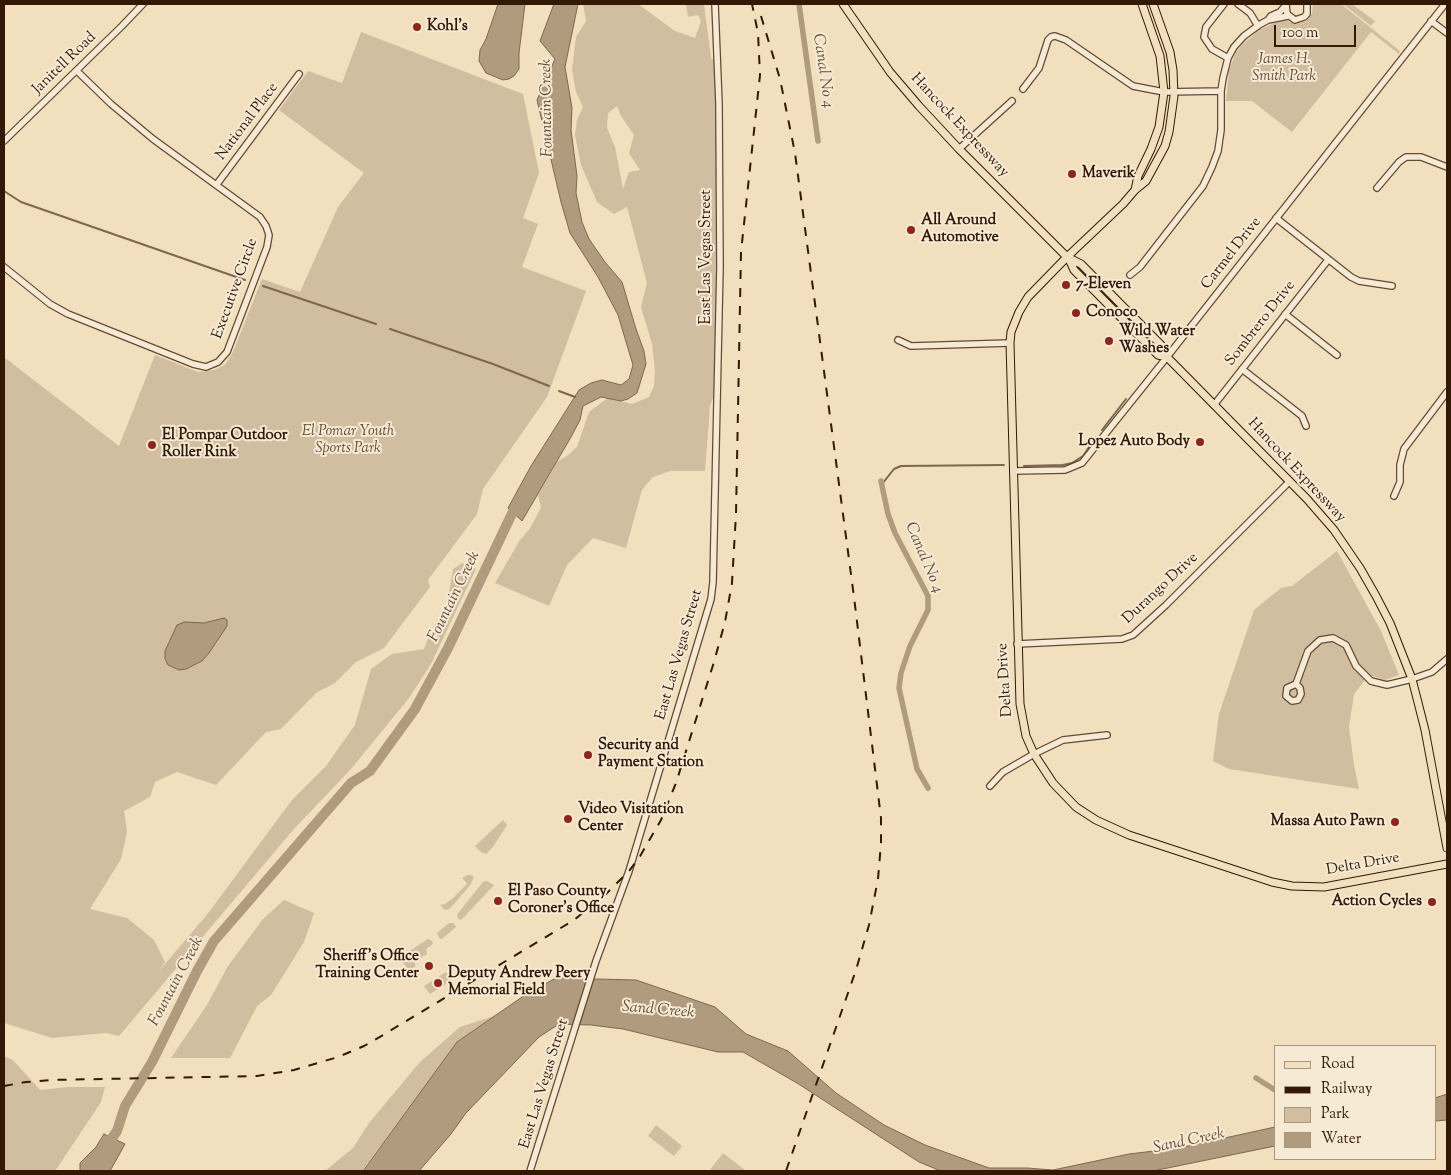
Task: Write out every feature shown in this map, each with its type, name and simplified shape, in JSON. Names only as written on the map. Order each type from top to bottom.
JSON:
[{"type":"main road","name":"Hancock Expressway","points":[[843,4],[890,72],[959,149],[1067,257],[1074,270],[1106,303],[1158,355],[1167,357],[1290,481],[1322,515],[1360,568],[1390,624],[1412,679],[1421,713],[1447,848]]},
{"type":"main road","name":"Delta Drive","points":[[1153,4],[1170,52],[1174,92],[1172,119],[1165,146],[1146,181],[1067,257],[1022,305],[1014,321],[1010,343],[1017,644],[1020,704],[1026,736],[1048,777],[1064,796],[1084,813],[1129,835],[1272,882],[1292,886],[1324,887],[1447,864]]},
{"type":"main road","points":[[1135,190],[1138,176],[1156,134],[1164,92],[1160,56],[1142,5],[1149,6],[1158,18]]},
{"type":"street","name":"Janitell Road","points":[[4,141],[143,4]]},
{"type":"street","name":"East Las Vegas Street","points":[[530,1171],[596,961],[629,871],[707,616],[712,591],[720,267],[719,104],[715,4]]},
{"type":"street","points":[[1224,4],[1206,27],[1204,36],[1212,49],[1228,58]]},
{"type":"street","points":[[1238,4],[1250,13],[1258,26]]},
{"type":"street","points":[[1268,20],[1288,16],[1295,20],[1304,17],[1307,14],[1308,4]]},
{"type":"street","name":"Carmel Drive","points":[[1013,471],[1065,470],[1082,463],[1444,4]]},
{"type":"street","points":[[1286,5],[1288,16]]},
{"type":"street","points":[[1130,275],[1141,266],[1203,186],[1216,160],[1222,125],[1221,91],[1228,58],[1234,47],[1244,36],[1271,16],[1280,12],[1286,5]]},
{"type":"street","points":[[1431,21],[1447,33]]},
{"type":"street","points":[[1023,89],[1039,68],[1048,40],[1055,36],[1066,40],[1129,84],[1164,92],[1221,91]]},
{"type":"street","name":"Executive Circle","points":[[4,268],[50,304],[68,314],[193,364],[206,366],[213,365],[223,358],[230,345],[267,247],[269,235],[260,217],[134,124],[77,71]]},
{"type":"street","name":"National Place","points":[[217,184],[299,74]]},
{"type":"street","points":[[959,149],[1012,101]]},
{"type":"street","points":[[1377,188],[1399,162],[1406,157],[1421,157],[1447,167]]},
{"type":"street","points":[[1276,218],[1350,277],[1359,281],[1392,286]]},
{"type":"street","name":"Sombrero Drive","points":[[1214,405],[1328,260]]},
{"type":"street","points":[[1285,314],[1337,355]]},
{"type":"street","points":[[898,340],[911,346],[1010,343]]},
{"type":"street","points":[[1242,369],[1302,416],[1306,426]]},
{"type":"street","points":[[1394,496],[1400,482],[1400,465],[1404,449],[1447,392]]},
{"type":"street","name":"Durango Drive","points":[[1017,644],[1122,639],[1133,635],[1290,481]]},
{"type":"street","points":[[1296,684],[1308,651],[1320,640],[1333,638],[1346,645],[1356,666],[1371,682],[1387,685],[1432,672],[1447,659]]},
{"type":"street","points":[[990,786],[1003,772],[1063,740],[1108,735]]},
{"type":"green space","points":[[583,4],[638,4],[675,31],[695,38],[701,21],[698,15],[688,17],[686,4],[704,4],[711,58],[717,62],[718,385],[710,406],[705,471],[670,471],[653,477],[642,490],[626,548],[593,538],[567,565],[549,606],[495,583],[520,540],[534,521],[541,507],[538,495],[557,462],[577,447],[589,412],[608,398],[632,404],[649,397],[654,386],[655,371],[652,344],[641,307],[647,283],[627,207],[614,214],[597,202],[581,165],[575,135],[577,120],[583,107],[576,92],[572,70],[576,37],[586,21]],"holes":[[[617,106],[621,116],[634,135],[629,153],[640,170],[629,172],[623,189],[615,147],[607,128],[608,113]]]},
{"type":"green space","name":"James H. Smith Park","points":[[1313,4],[1341,4],[1400,51],[1399,54],[1371,32],[1292,132],[1252,101],[1226,101],[1229,70],[1236,53],[1242,45],[1258,31],[1282,19],[1296,24],[1306,21],[1312,14]]},
{"type":"green space","points":[[1343,4],[1352,4],[1375,21],[1371,26]]},
{"type":"green space","name":"El Pomar Youth Sports Park","points":[[361,32],[523,94],[539,173],[523,218],[538,224],[522,267],[586,291],[547,397],[483,489],[477,514],[428,580],[430,587],[384,648],[356,662],[335,683],[316,693],[281,729],[266,732],[216,785],[177,772],[155,782],[150,797],[124,811],[127,832],[121,859],[90,909],[127,918],[154,940],[165,962],[158,972],[206,916],[292,800],[326,766],[355,725],[371,669],[392,654],[424,649],[432,629],[447,605],[453,569],[462,563],[476,569],[431,664],[409,698],[351,769],[293,830],[119,1036],[106,1033],[52,1038],[4,1023],[4,357],[119,446],[155,355],[198,372],[214,370],[225,365],[233,352],[262,279],[300,292],[338,207],[364,173],[279,110],[308,71],[342,83]]},
{"type":"green space","points":[[1337,551],[1381,631],[1399,675],[1385,680],[1369,675],[1354,694],[1349,727],[1359,789],[1229,769],[1213,761],[1219,714],[1254,610],[1281,588],[1292,586]]},
{"type":"green space","points":[[503,820],[507,825],[493,847],[486,854],[481,852],[475,846]]},
{"type":"green space","points":[[468,875],[474,876],[471,884],[449,909],[445,910],[440,905],[453,898],[466,885],[467,883],[462,878]]},
{"type":"green space","points":[[487,881],[494,885],[461,920],[458,919],[457,915],[459,912],[483,882]]},
{"type":"green space","points":[[284,900],[314,913],[304,942],[271,995],[257,1006],[230,1058],[171,1058],[207,1005],[228,966],[263,919]]},
{"type":"green space","points":[[449,923],[453,923],[456,927],[440,939],[437,933]]},
{"type":"green space","points":[[428,939],[433,944],[426,949],[427,954],[414,962],[416,966],[409,970],[399,958]]},
{"type":"green space","name":"Deputy Andrew Peery Memorial Field","points":[[446,972],[451,981],[430,994],[424,986]]},
{"type":"green space","points":[[494,1016],[457,1042],[362,1171],[325,1171],[353,1148],[369,1123],[420,1062],[460,1027]]},
{"type":"green space","points":[[4,1056],[13,1060],[40,1090],[68,1087],[105,1087],[101,1102],[55,1171],[4,1171]]},
{"type":"green space","points":[[656,1125],[682,1146],[674,1156],[648,1136]]},
{"type":"green space","points":[[723,1153],[746,1171],[709,1171]]},
{"type":"water","points":[[498,4],[525,4],[519,69],[514,76],[503,80],[486,73],[479,61],[480,50],[486,39]]},
{"type":"water","points":[[554,4],[578,4],[565,67],[572,108],[571,130],[577,176],[576,193],[582,222],[589,239],[622,282],[644,351],[646,364],[637,393],[628,399],[621,401],[601,397],[583,406],[580,420],[571,437],[522,521],[508,508],[531,466],[579,390],[591,383],[602,380],[621,385],[629,379],[633,365],[618,315],[598,277],[570,233],[537,100],[555,59],[540,41]]},
{"type":"water","points":[[224,618],[227,620],[227,626],[202,661],[186,669],[179,670],[168,665],[165,659],[165,651],[177,625],[184,622],[204,623]]},
{"type":"water","name":"Sand Creek","points":[[556,978],[636,980],[715,1007],[746,1034],[788,1051],[836,1093],[884,1125],[925,1145],[989,1168],[1053,1170],[1129,1154],[1179,1148],[1274,1127],[1274,1146],[1153,1171],[941,1171],[919,1162],[797,1083],[743,1052],[718,1052],[623,1029],[559,1024],[539,1037],[466,1113],[451,1134],[419,1171],[363,1171],[457,1042],[525,995]]},
{"type":"water","points":[[1447,1094],[1447,1120],[1436,1121],[1436,1098]]},
{"type":"water","points":[[104,1134],[125,1144],[110,1171],[80,1171],[80,1163],[96,1147]]},
{"type":"waterway","name":"Canal No 4","points":[[799,4],[818,141]]},
{"type":"waterway","points":[[4,191],[21,202],[245,280]]},
{"type":"waterway","points":[[263,286],[376,324]]},
{"type":"waterway","points":[[390,329],[493,364],[549,386]]},
{"type":"waterway","points":[[559,391],[575,397]]},
{"type":"waterway","points":[[1102,430],[1126,399]]},
{"type":"waterway","points":[[1024,466],[1072,463],[1083,456],[1096,437]]},
{"type":"waterway","points":[[882,484],[894,469],[901,466],[1004,465]]},
{"type":"waterway","name":"Canal No 4","points":[[881,481],[888,514],[895,533],[928,596],[928,610],[910,646],[901,673],[899,688],[917,769],[928,788]]},
{"type":"waterway","name":"Fountain Creek","points":[[92,1171],[92,1161],[105,1148],[117,1131],[125,1106],[152,1062],[214,941],[351,783],[370,771],[415,709],[448,648],[518,501]]},
{"type":"waterway","name":"Canal No 4","points":[[1256,1078],[1274,1089]]},
{"type":"railway","points":[[4,1086],[51,1080],[257,1076],[294,1070],[338,1057],[364,1046],[383,1035],[574,920],[606,894],[639,858],[661,820],[676,783],[714,662],[725,622],[732,583],[736,514],[741,252],[760,75],[758,33],[752,4]]},
{"type":"railway","points":[[761,16],[780,79],[795,153],[854,597],[881,818],[878,879],[869,925],[856,970],[786,1171]]},
{"type":"place","name":"Kohl's","points":[[417,27]]},
{"type":"place","name":"Maverik","points":[[1072,174]]},
{"type":"place","name":"All Around Automotive","points":[[911,230]]},
{"type":"place","name":"7-Eleven","points":[[1066,285]]},
{"type":"place","name":"Conoco","points":[[1076,313]]},
{"type":"place","name":"Wild Water Washes","points":[[1109,341]]},
{"type":"place","name":"Lopez Auto Body","points":[[1200,442]]},
{"type":"place","name":"El Pompar Outdoor Roller Rink","points":[[152,445]]},
{"type":"place","name":"Security and Payment Station","points":[[588,755]]},
{"type":"place","name":"Video Visitation Center","points":[[568,819]]},
{"type":"place","name":"Massa Auto Pawn","points":[[1395,822]]},
{"type":"place","name":"El Paso County Coroner's Office","points":[[498,901]]},
{"type":"place","name":"Action Cycles","points":[[1432,902]]},
{"type":"place","name":"Sheriff's Office Training Center","points":[[429,966]]},
{"type":"place","name":"Deputy Andrew Peery Memorial Field","points":[[438,983]]}]
